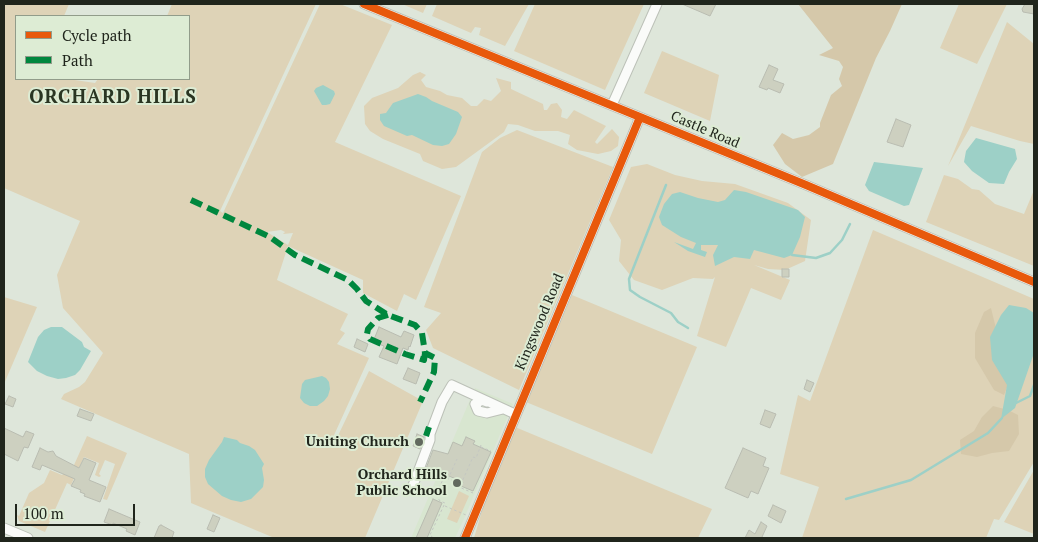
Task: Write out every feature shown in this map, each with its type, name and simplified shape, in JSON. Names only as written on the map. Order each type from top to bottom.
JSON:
[{"type":"street","name":"Castle Road","points":[[364,4],[640,116],[1034,282]]},
{"type":"street","points":[[612,106],[657,4]]},
{"type":"street","name":"Kingswood Road","points":[[465,538],[640,116]]},
{"type":"street","points":[[412,488],[442,402],[452,385],[515,414]]},
{"type":"street","points":[[490,402],[482,400],[475,404],[478,411],[486,417],[503,409]]},
{"type":"street","points":[[4,528],[28,538]]},
{"type":"path","points":[[473,493],[460,487],[473,457],[476,458],[481,446],[493,452]]},
{"type":"path","points":[[448,479],[457,459]]},
{"type":"path","points":[[461,484],[444,477],[436,495],[445,503],[444,505],[466,515]]},
{"type":"path","points":[[432,538],[430,535],[444,505]]},
{"type":"shaded area","points":[[4,4],[69,4],[64,15],[15,15],[15,80],[75,80],[95,83],[97,80],[190,80],[190,15],[167,15],[172,4],[316,4],[220,211],[223,213],[320,4],[340,4],[392,25],[335,142],[461,196],[416,300],[404,294],[397,311],[363,293],[363,280],[288,246],[277,280],[348,314],[340,330],[345,333],[337,344],[369,358],[330,444],[333,446],[369,371],[423,401],[365,538],[272,538],[191,503],[189,454],[61,399],[64,394],[85,382],[103,353],[63,308],[57,275],[80,221],[4,188]],"holes":[[[281,230],[285,232],[283,234],[293,233],[288,245],[267,232]]]},
{"type":"shaded area","points":[[402,4],[427,4],[423,13]]},
{"type":"shaded area","points":[[437,4],[529,4],[505,46],[479,35],[481,28],[475,27],[471,33],[432,16]]},
{"type":"shaded area","points":[[535,4],[644,4],[605,90],[514,51]]},
{"type":"shaded area","points":[[798,4],[902,4],[876,58],[833,164],[802,177],[785,164],[773,145],[782,133],[793,139],[809,135],[820,127],[831,95],[842,86],[839,79],[843,67],[839,61],[819,55],[833,48]]},
{"type":"shaded area","points":[[959,4],[1007,4],[977,64],[940,48]]},
{"type":"shaded area","points":[[1007,22],[1034,44],[1034,144],[971,126],[948,166]]},
{"type":"shaded area","points":[[662,51],[719,75],[710,121],[644,93]]},
{"type":"shaded area","points":[[420,72],[426,75],[421,80],[426,87],[447,95],[462,98],[471,106],[477,106],[484,99],[491,101],[501,91],[496,78],[511,82],[511,89],[543,104],[544,110],[547,110],[551,104],[557,103],[562,110],[561,117],[567,119],[574,110],[606,126],[595,142],[597,144],[612,129],[619,137],[618,146],[611,151],[598,154],[577,150],[568,144],[570,135],[558,131],[535,131],[518,125],[508,124],[504,132],[456,167],[442,169],[423,161],[420,154],[383,139],[370,131],[365,124],[364,106],[372,98],[398,88],[413,75]]},
{"type":"shaded area","points":[[517,130],[613,167],[519,390],[433,348],[426,330],[441,313],[424,307],[482,152],[500,138]]},
{"type":"shaded area","points":[[647,164],[675,175],[702,181],[735,184],[788,203],[811,220],[805,261],[785,270],[768,269],[754,265],[790,280],[781,300],[751,288],[726,347],[697,336],[715,277],[713,279],[693,278],[662,290],[634,280],[619,261],[621,240],[609,220],[631,167]]},
{"type":"shaded area","points":[[944,175],[958,179],[972,189],[979,190],[995,204],[1024,214],[1034,190],[1034,266],[926,222]]},
{"type":"shaded area","points":[[873,230],[1034,299],[1034,462],[999,520],[994,519],[986,538],[802,538],[819,487],[780,474],[798,395],[810,401]]},
{"type":"shaded area","points":[[572,295],[697,347],[652,454],[526,402]]},
{"type":"shaded area","points":[[4,297],[37,307],[4,384]]},
{"type":"shaded area","points":[[991,308],[1009,382],[1004,395],[994,390],[975,358],[975,333],[984,312]]},
{"type":"shaded area","name":"Orchard Hills Public School","points":[[475,388],[513,404],[455,538],[411,538]]},
{"type":"shaded area","points":[[993,406],[1018,415],[1019,434],[1009,451],[977,457],[961,454],[960,440],[974,431],[982,417]]},
{"type":"shaded area","points":[[515,427],[712,509],[698,538],[474,538],[486,497]]},
{"type":"shaded area","points":[[87,436],[127,453],[107,500],[103,499],[115,464],[105,460],[99,474],[101,476],[99,477],[95,475],[99,463],[84,457],[71,485],[67,483],[45,532],[19,521],[17,515],[19,516],[29,493],[44,483],[50,470],[62,475],[65,472],[70,474]]},
{"type":"shaded area","points":[[1034,470],[1034,534],[1004,522]]},
{"type":"shaded area","points":[[459,491],[469,496],[457,523],[447,519]]},
{"type":"water","points":[[323,85],[334,91],[335,94],[330,104],[322,105],[314,91]]},
{"type":"water","points":[[418,94],[458,112],[462,117],[456,134],[449,144],[442,146],[433,145],[412,135],[407,136],[384,126],[380,120],[380,114],[386,113],[393,103]]},
{"type":"water","points":[[976,138],[1015,149],[1017,159],[1004,184],[989,183],[972,171],[964,162],[966,151]]},
{"type":"water","points":[[874,162],[923,168],[909,205],[904,206],[869,191],[865,185]]},
{"type":"water","points":[[734,190],[746,192],[798,210],[805,217],[800,237],[792,255],[784,258],[754,250],[750,259],[734,257],[715,266],[713,255],[718,245],[701,245],[701,250],[707,252],[705,257],[688,251],[674,242],[693,249],[696,243],[681,237],[662,225],[659,217],[664,204],[672,194],[680,192],[718,202],[725,200]]},
{"type":"water","points":[[1009,305],[1026,308],[1034,313],[1034,353],[1015,408],[1001,419],[1007,385],[992,360],[990,337],[1001,315]]},
{"type":"water","points":[[51,327],[62,327],[91,351],[75,375],[58,379],[47,376],[37,371],[28,362],[38,337],[44,330]]},
{"type":"water","points":[[322,376],[329,382],[328,396],[317,406],[310,406],[304,403],[300,398],[302,384],[305,380]]},
{"type":"water","points":[[224,437],[237,440],[255,450],[264,464],[262,468],[263,487],[251,499],[241,502],[231,500],[222,496],[208,484],[205,477],[205,469]]},
{"type":"building","points":[[682,4],[716,4],[710,16]]},
{"type":"building","points":[[1025,4],[1034,4],[1034,14],[1023,12],[1022,9]]},
{"type":"building","points":[[769,65],[778,69],[773,80],[784,84],[780,93],[768,88],[767,90],[759,87]]},
{"type":"building","points":[[896,119],[911,125],[903,147],[887,142]]},
{"type":"building","points":[[782,269],[789,269],[789,277],[782,277]]},
{"type":"building","points":[[379,327],[401,337],[404,331],[414,335],[408,350],[403,348],[397,364],[379,357],[384,346],[373,342]]},
{"type":"building","points":[[357,339],[368,344],[365,352],[354,347]]},
{"type":"building","points":[[408,368],[420,373],[416,384],[403,379]]},
{"type":"building","points":[[807,380],[814,383],[810,392],[804,389]]},
{"type":"building","points":[[9,396],[16,399],[13,407],[5,404]]},
{"type":"building","points":[[80,409],[94,414],[91,421],[77,416]]},
{"type":"building","points":[[765,410],[776,414],[770,428],[760,424]]},
{"type":"building","points":[[4,428],[23,437],[26,431],[34,434],[28,448],[24,447],[18,461],[4,454]]},
{"type":"building","name":"Uniting Church","points":[[417,434],[424,437],[420,449],[413,446]]},
{"type":"building","points":[[466,437],[475,441],[473,444],[491,452],[473,491],[461,486],[463,482],[449,476],[425,471],[433,450],[448,454],[453,442],[462,446]]},
{"type":"building","points":[[40,448],[48,452],[53,451],[56,456],[79,468],[84,458],[96,463],[89,480],[106,487],[100,502],[84,496],[85,494],[80,492],[81,490],[71,486],[75,479],[42,465],[40,470],[32,467]]},
{"type":"building","points":[[743,448],[766,458],[763,466],[769,468],[758,494],[751,491],[748,498],[725,488]]},
{"type":"building","points":[[433,499],[442,503],[427,538],[416,538]]},
{"type":"building","points":[[773,505],[786,511],[781,523],[768,516]]},
{"type":"building","points":[[109,509],[140,522],[135,535],[113,523],[113,525],[104,522]]},
{"type":"building","points":[[213,515],[220,518],[214,532],[207,529]]},
{"type":"building","points":[[761,522],[767,526],[762,537],[764,538],[745,538],[749,530],[755,534]]},
{"type":"building","points":[[161,525],[174,532],[172,538],[154,538]]},
{"type":"waterway","points":[[666,185],[629,279],[630,290],[671,313],[678,322],[688,328]]},
{"type":"waterway","points":[[792,255],[816,258],[830,253],[842,240],[850,224]]},
{"type":"waterway","points":[[1014,404],[1030,396],[1034,385]]},
{"type":"waterway","points":[[846,499],[911,480],[988,433],[1002,418]]},
{"type":"marked path","points":[[191,200],[270,237],[295,255],[348,280],[366,301],[388,315],[415,325],[422,333],[425,353],[435,358],[434,372],[420,402]]},
{"type":"marked path","points":[[388,315],[378,318],[368,329],[367,334],[370,339],[424,360],[425,353]]},
{"type":"marked path","points":[[426,436],[429,427]]},
{"type":"cycle path","points":[[364,4],[806,185],[1034,282]]},
{"type":"cycle path","points":[[465,538],[640,117]]},
{"type":"place","name":"Uniting Church","points":[[419,442]]},
{"type":"place","name":"Orchard Hills Public School","points":[[457,483]]},
{"type":"district","name":"ORCHARD HILLS","points":[[113,98]]}]
